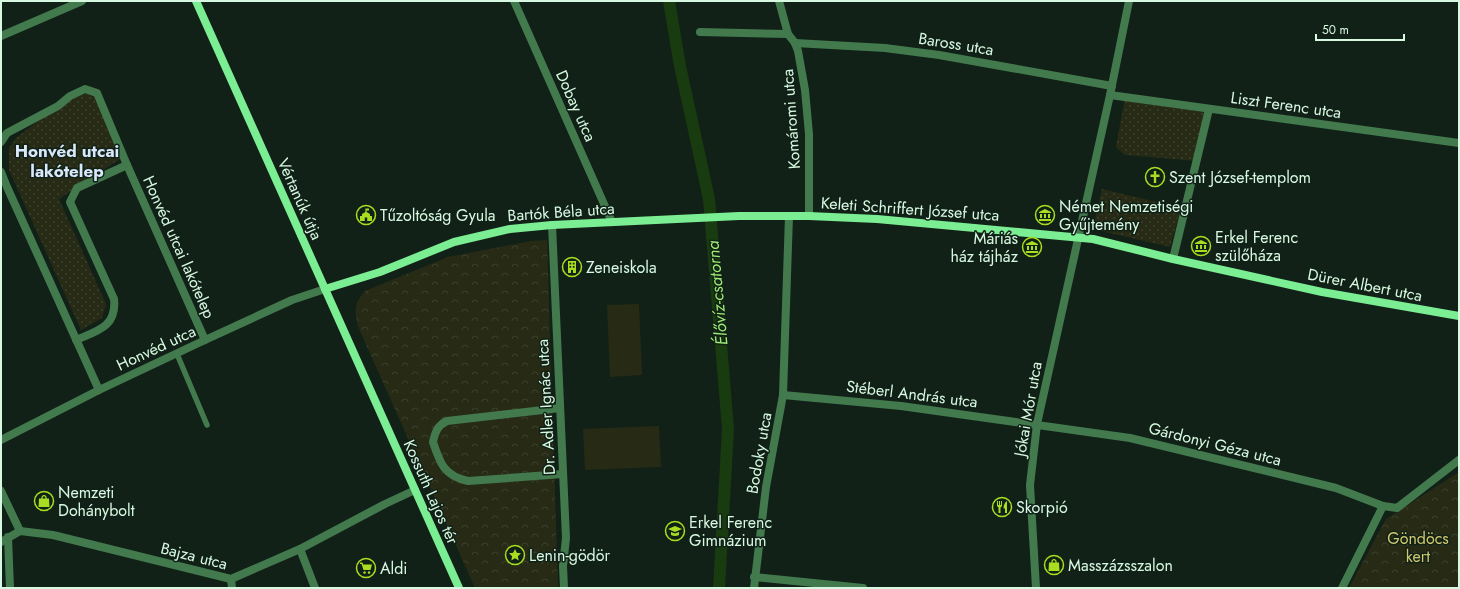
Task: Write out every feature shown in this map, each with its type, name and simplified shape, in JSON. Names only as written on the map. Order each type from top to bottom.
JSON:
[{"type":"main road","name":"Vértanúk útja","points":[[196,1],[378,408]]},
{"type":"main road","name":"Bartók Béla utca","points":[[325,289],[380,272],[454,242],[510,229],[552,225],[738,216]]},
{"type":"main road","name":"Keleti Schriffert József utca","points":[[738,216],[809,216],[877,219],[1079,237]]},
{"type":"main road","name":"Dürer Albert utca","points":[[1079,237],[1173,260],[1322,292],[1459,316]]},
{"type":"main road","name":"Kossuth Lajos tér","points":[[378,408],[459,588]]},
{"type":"street","points":[[1,36],[82,1]]},
{"type":"street","name":"Dobay utca","points":[[514,1],[612,222]]},
{"type":"street","name":"Komáromi utca","points":[[779,1],[788,34],[794,43],[801,63],[808,127],[809,216]]},
{"type":"street","name":"Jókai Mór utca","points":[[1036,588],[1030,485],[1037,424],[1111,91],[1129,1]]},
{"type":"street","points":[[700,32],[788,34]]},
{"type":"street","name":"Baross utca","points":[[794,43],[885,48],[939,55],[1111,91]]},
{"type":"street","name":"Honvéd utcai lakótelep","points":[[1,142],[7,133],[58,106],[70,96],[85,89],[97,93],[127,165],[205,340]]},
{"type":"street","name":"Liszt Ferenc utca","points":[[1111,91],[1209,109],[1459,143]]},
{"type":"street","points":[[1173,260],[1209,109]]},
{"type":"street","name":"Honvéd utcai lakótelep","points":[[76,340],[99,330],[112,320],[115,307],[114,299],[70,202],[77,188],[127,165]]},
{"type":"street","points":[[1,172],[6,187],[99,390]]},
{"type":"street","points":[[783,395],[789,216]]},
{"type":"street","name":"Dr. Adler Ignác utca","points":[[552,225],[566,538],[563,566],[564,588]]},
{"type":"street","name":"Honvéd utca","points":[[1,440],[99,390],[205,340],[292,300],[325,289]]},
{"type":"street","name":"Stéberl András utca","points":[[783,395],[901,406],[1037,424]]},
{"type":"street","name":"Bodoky utca","points":[[754,588],[754,577],[766,487],[783,395]]},
{"type":"street","points":[[560,408],[447,422],[438,427],[432,442],[442,464],[456,478],[468,480],[563,474]]},
{"type":"street","name":"Gárdonyi Géza utca","points":[[1037,424],[1130,438],[1336,488],[1383,506]]},
{"type":"street","points":[[1342,588],[1383,506],[1397,508],[1459,460]]},
{"type":"street","name":"Bajza utca","points":[[20,531],[52,535],[231,579],[300,549],[384,504],[415,490]]},
{"type":"street","points":[[1,491],[20,531],[5,539],[10,588]]},
{"type":"street","points":[[300,549],[315,588]]},
{"type":"street","points":[[754,577],[863,588]]},
{"type":"street","points":[[231,579],[232,588]]},
{"type":"lane","points":[[177,354],[208,425]]},
{"type":"green space","points":[[97,93],[123,157],[59,199],[106,304],[102,318],[81,330],[9,170],[9,148],[16,138],[70,96]]},
{"type":"green space","points":[[1125,97],[1204,108],[1197,161],[1125,155],[1116,147]]},
{"type":"green space","points":[[1102,189],[1181,208],[1170,247],[1093,229]]},
{"type":"green space","points":[[547,240],[558,588],[475,588],[360,331],[356,315],[357,305],[365,291],[448,257],[531,241]]},
{"type":"green space","points":[[639,304],[642,375],[610,377],[607,305]]},
{"type":"green space","points":[[659,426],[661,467],[585,470],[583,429]]},
{"type":"green space","name":"Göndöcs kert","points":[[1459,472],[1459,588],[1349,588],[1386,519]]},
{"type":"waterway","name":"Élővíz-csatorna","points":[[669,1],[680,66],[709,199],[728,429],[719,588]]},
{"type":"place","name":"Szent József-templom","points":[[1155,177]]},
{"type":"place","name":"Tűzoltóság Gyula","points":[[366,215]]},
{"type":"place","name":"Német Nemzetiségi Gyűjtemény","points":[[1045,215]]},
{"type":"place","name":"Erkel Ferenc szülőháza","points":[[1201,246]]},
{"type":"place","name":"Máriás ház tájház","points":[[1032,247]]},
{"type":"place","name":"Zeneiskola","points":[[572,267]]},
{"type":"place","name":"Nemzeti Dohánybolt","points":[[44,501]]},
{"type":"place","name":"Skorpió","points":[[1002,507]]},
{"type":"place","name":"Erkel Ferenc Gimnázium","points":[[675,531]]},
{"type":"place","name":"Lenin-gödör","points":[[515,555]]},
{"type":"place","name":"Masszázsszalon","points":[[1054,565]]},
{"type":"place","name":"Aldi","points":[[366,568]]},
{"type":"district","name":"Honvéd utcai lakótelep","points":[[67,161]]}]
